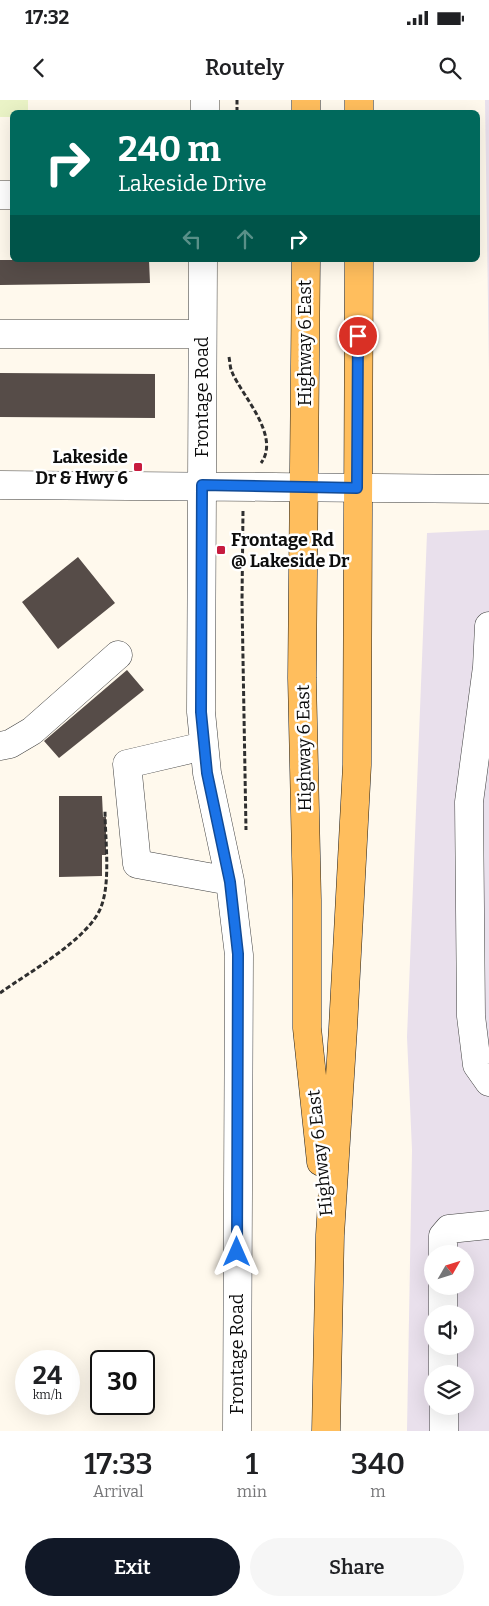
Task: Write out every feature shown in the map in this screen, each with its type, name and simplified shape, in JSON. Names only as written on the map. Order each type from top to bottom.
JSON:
[{"type":"main road","name":"Highway 6 East","points":[[306,262],[302,678],[307,900],[306,1028],[330,1235]]},
{"type":"main road","name":"Highway 6 East","points":[[326,1431],[330,1235],[343,1028],[356,766],[359,262]]},
{"type":"street","name":"Frontage Road","points":[[203,262],[201,712],[207,773],[230,882],[238,954],[237,1431]]},
{"type":"street","points":[[0,334],[202,334]]},
{"type":"street","points":[[0,485],[202,485],[305,488],[489,489]]},
{"type":"street","points":[[489,626],[479,802],[471,1016],[478,1065],[489,1082]]},
{"type":"street","points":[[0,746],[10,744],[32,731],[118,654]]},
{"type":"street","points":[[204,746],[127,764],[137,864],[230,882]]},
{"type":"street","points":[[443,1245],[443,1236],[449,1229],[489,1225]]},
{"type":"street","points":[[444,1415],[444,1431]]},
{"type":"path","points":[[0,992],[80,937],[92,924],[102,906],[106,881],[105,805]]},
{"type":"shaded area","points":[[485,100],[489,100],[489,371]]},
{"type":"shaded area","points":[[489,530],[489,1431],[407,1431],[412,1150],[407,1037],[427,533]]},
{"type":"green space","points":[[0,100],[28,100],[28,110],[10,110],[10,117],[0,117]]},
{"type":"building","points":[[0,260],[10,260],[10,262],[149,262],[150,283],[0,285]]},
{"type":"building","points":[[0,373],[155,374],[155,418],[0,417]]},
{"type":"building","points":[[78,557],[115,603],[58,649],[22,602]]},
{"type":"building","points":[[127,670],[144,690],[59,758],[44,741]]},
{"type":"building","points":[[59,796],[102,796],[103,817],[106,817],[106,855],[102,855],[102,876],[59,877]]},
{"type":"place","name":"Lakeside Dr & Hwy 6","points":[[138,467]]},
{"type":"place","name":"Frontage Rd @ Lakeside Dr","points":[[221,550]]},
{"type":"route","points":[[237,1252],[238,954],[230,882],[207,773],[201,712],[202,485],[357,488],[358,336]]}]
